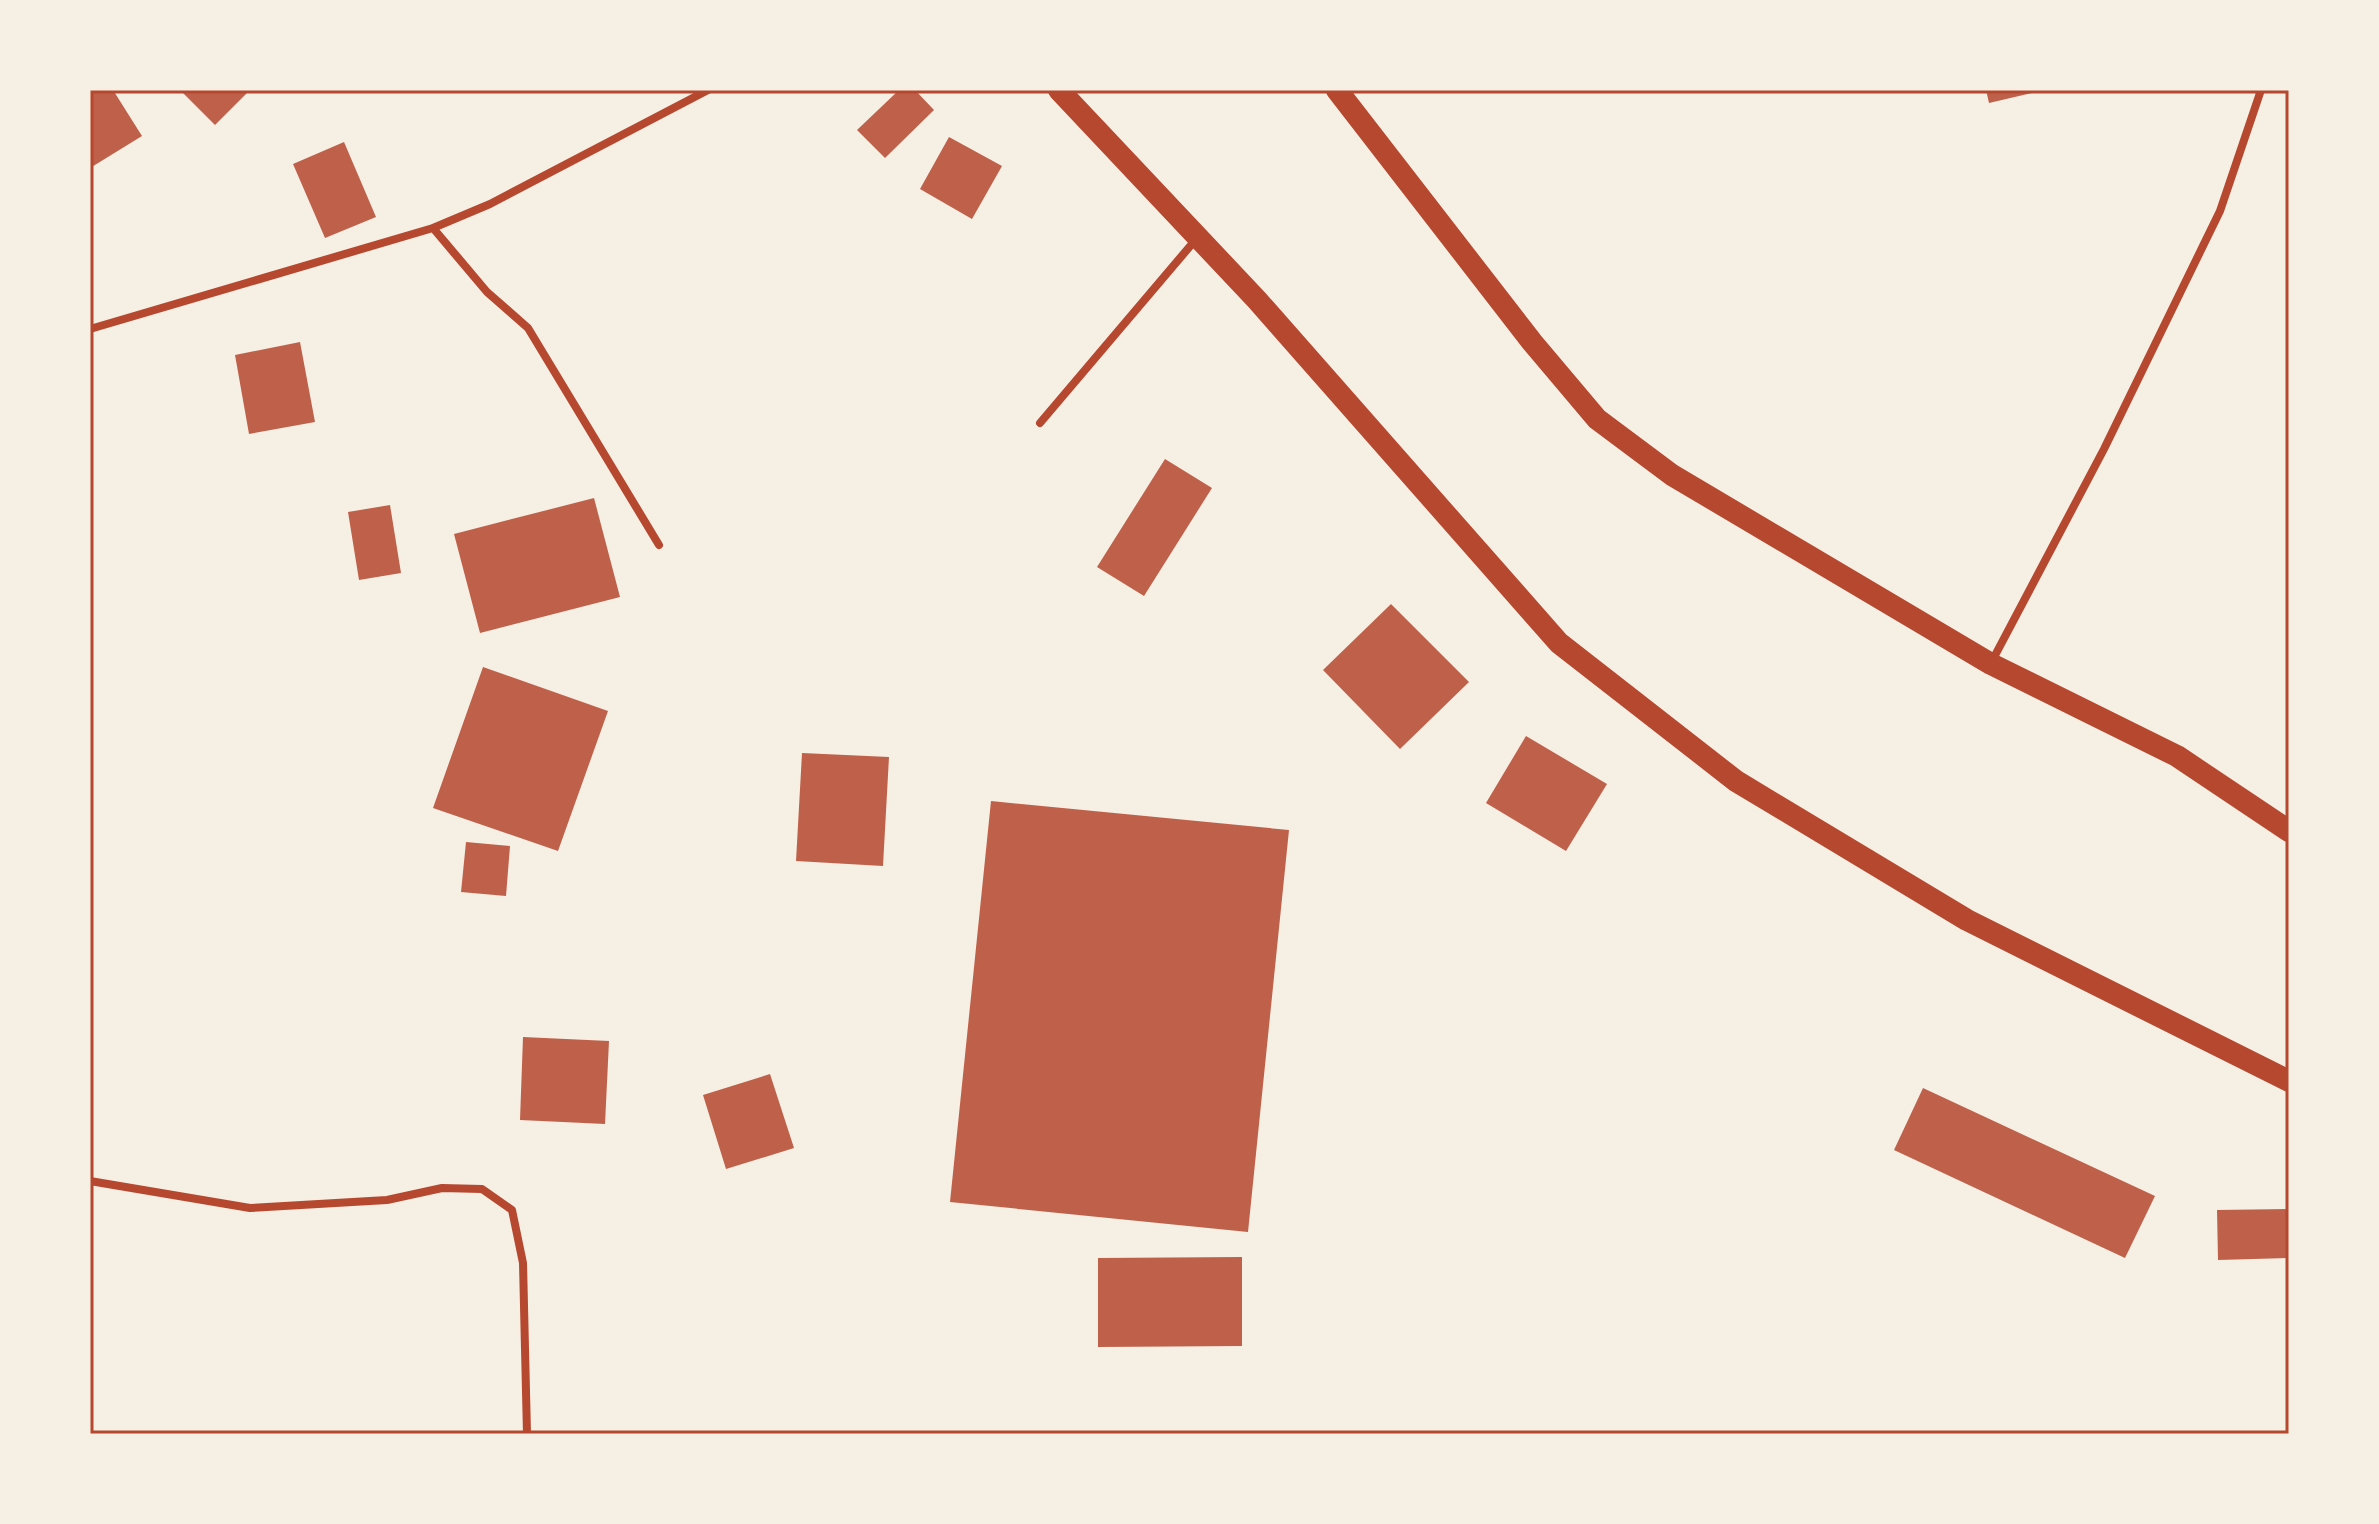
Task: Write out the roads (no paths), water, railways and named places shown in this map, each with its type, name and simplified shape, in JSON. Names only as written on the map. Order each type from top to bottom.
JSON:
[{"type":"highway","points":[[1059,90],[1257,300],[1559,643],[1736,781],[1967,920],[2289,1081]]},
{"type":"highway","points":[[1337,90],[1532,342],[1597,419],[1672,475],[1991,664],[2177,756],[2289,831]]},
{"type":"street","points":[[90,329],[433,228],[490,204],[708,90]]},
{"type":"street","points":[[1991,664],[2104,449],[2220,211],[2261,90]]},
{"type":"street","points":[[433,228],[487,292],[528,328],[659,545]]},
{"type":"street","points":[[1040,423],[1198,237]]},
{"type":"street","points":[[90,1181],[250,1208],[387,1200],[442,1188],[482,1189],[512,1210],[523,1263],[527,1434]]}]
